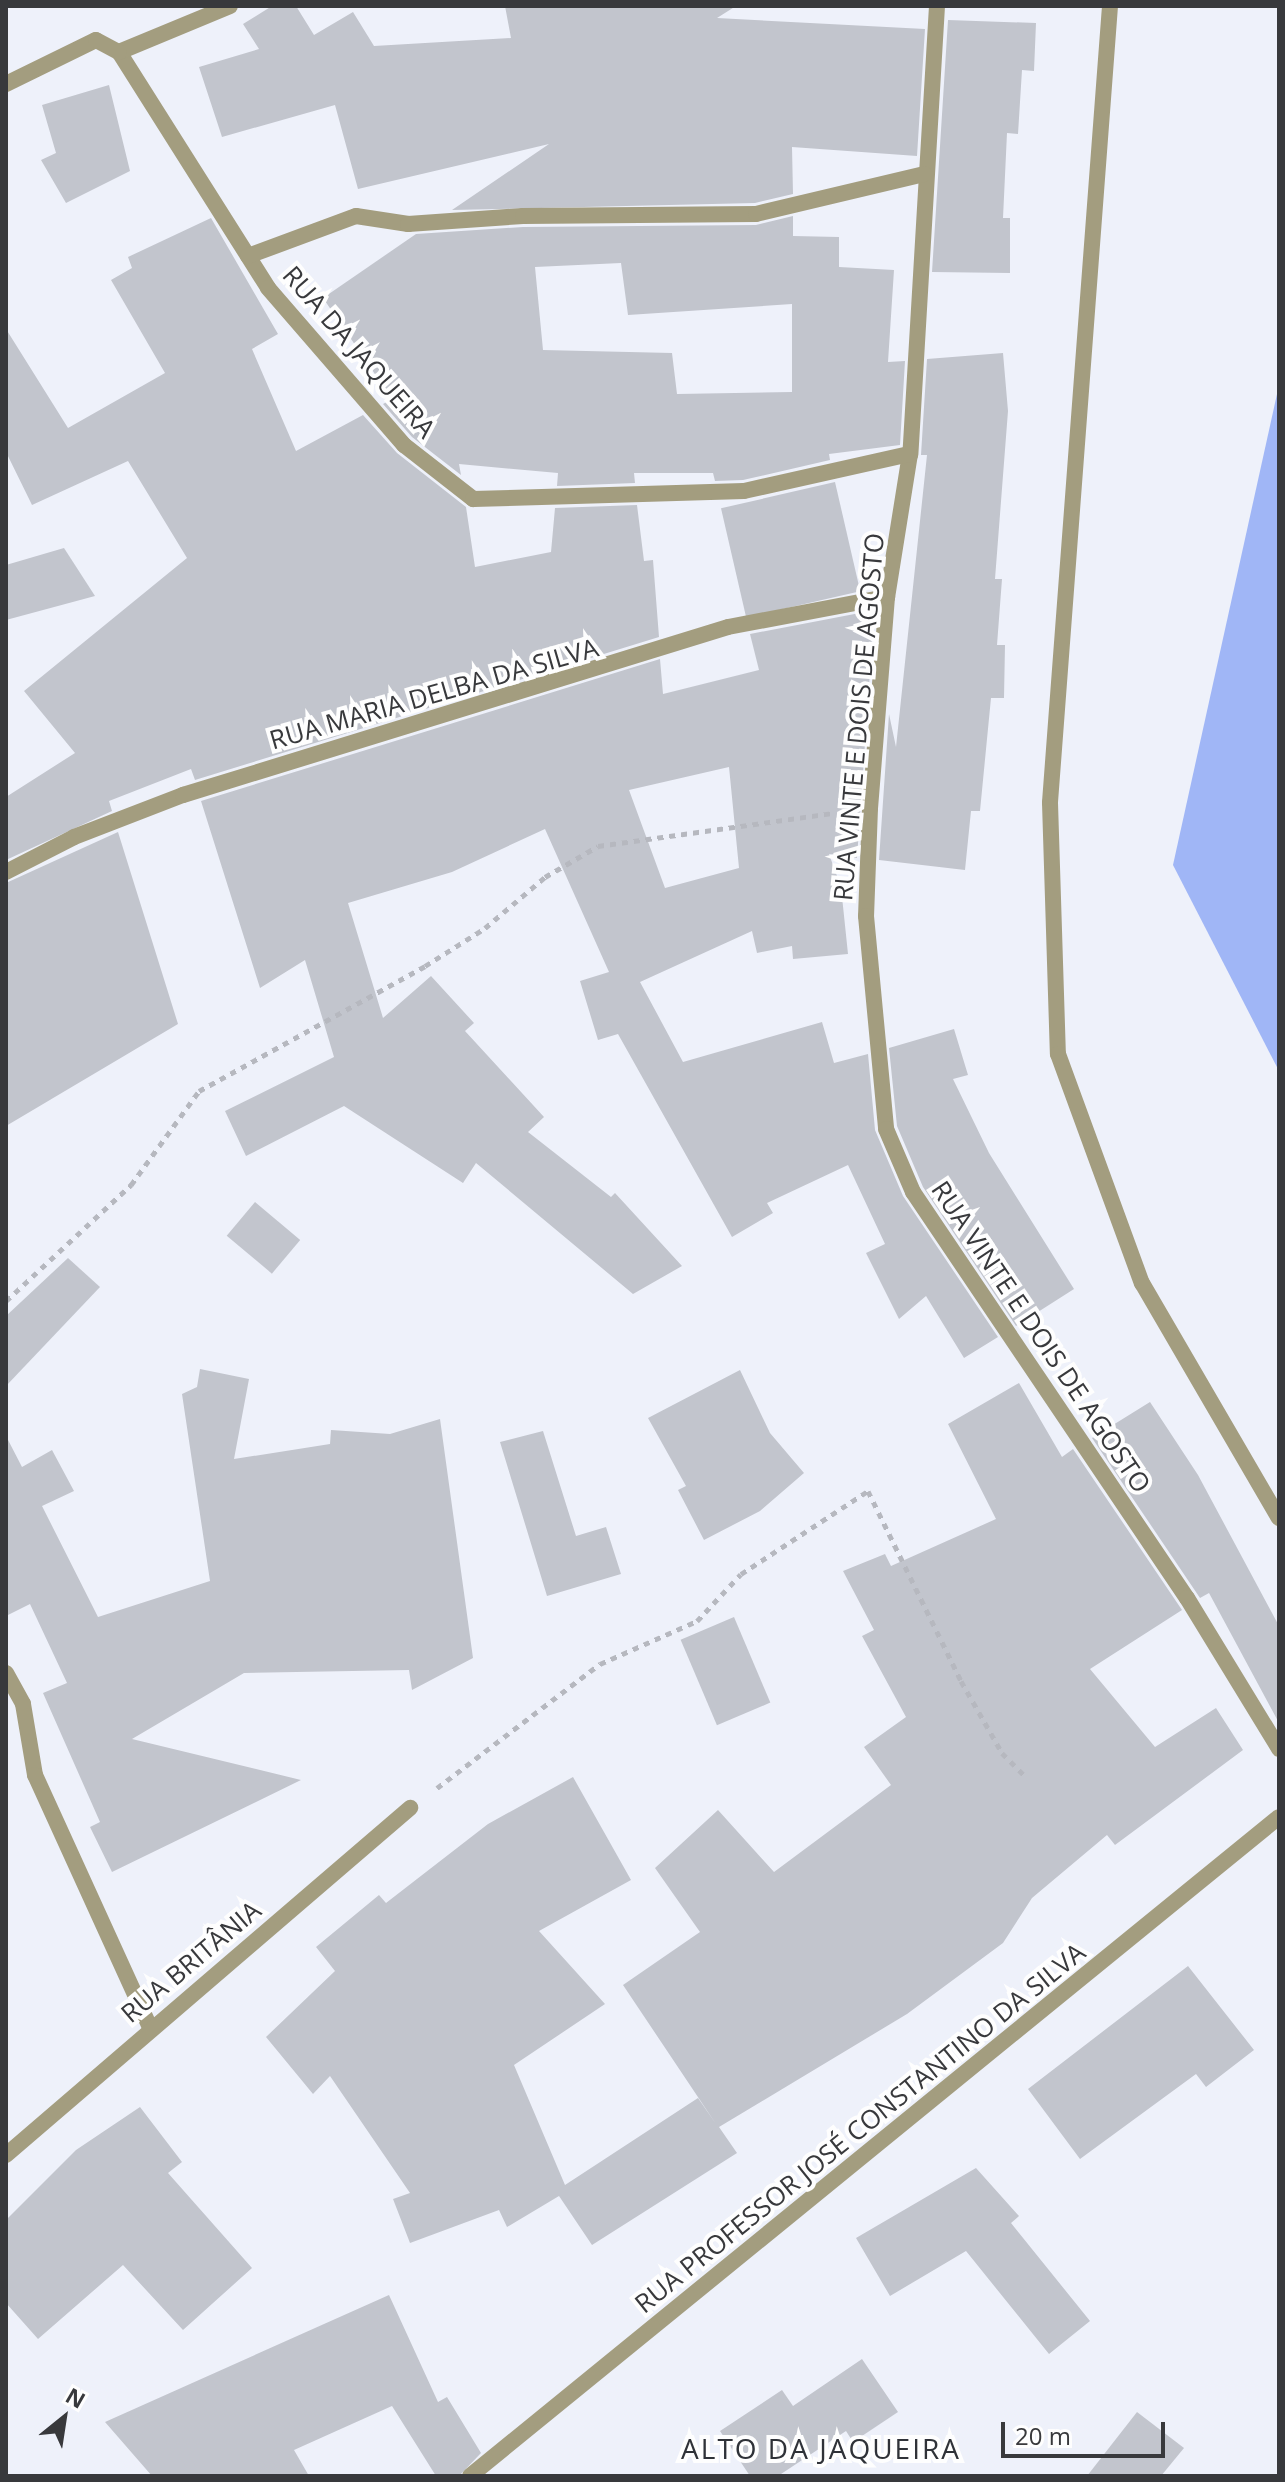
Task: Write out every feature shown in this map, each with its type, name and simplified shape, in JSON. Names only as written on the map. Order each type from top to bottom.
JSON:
[{"type":"street","points":[[7,82],[96,40],[119,52],[230,6]]},
{"type":"street","name":"RUA VINTE E DOIS DE AGOSTO","points":[[937,6],[924,174],[910,454],[887,597],[870,808],[866,916],[886,1129],[913,1192],[1187,1598],[1279,1749]]},
{"type":"street","points":[[1110,6],[1050,803],[1058,1054],[1142,1283],[1279,1518]]},
{"type":"street","name":"RUA DA JAQUEIRA","points":[[119,52],[268,288],[404,445],[473,499],[744,491],[910,454]]},
{"type":"street","points":[[248,256],[356,216],[408,224],[523,216],[756,214],[924,174]]},
{"type":"street","name":"RUA MARIA DELBA DA SILVA","points":[[6,872],[74,837],[183,795],[728,627],[887,597]]},
{"type":"street","points":[[6,1673],[23,1704],[35,1775],[150,2027]]},
{"type":"street","name":"RUA BRITÂNIA","points":[[6,2155],[150,2027],[410,1808]]},
{"type":"street","name":"RUA PROFESSOR JOSÉ CONSTANTINO DA SILVA","points":[[470,2476],[1279,1817]]},
{"type":"path","points":[[6,1301],[131,1185],[199,1091],[425,966],[485,928],[545,877],[598,846],[870,808]]},
{"type":"path","points":[[410,1808],[600,1664],[697,1621],[741,1574],[868,1491],[961,1681],[1002,1753],[1024,1775]]},
{"type":"shaded area","points":[[1279,385],[1279,1071],[1173,865]]},
{"type":"building","points":[[272,6],[296,6],[314,35],[353,12],[374,46],[511,38],[505,6],[736,6],[717,18],[925,29],[917,156],[792,147],[793,194],[755,203],[452,210],[549,144],[358,189],[335,105],[222,137],[199,67],[259,49],[243,24]]},
{"type":"building","points":[[948,20],[1036,23],[1034,71],[1022,70],[1018,134],[1007,133],[1003,218],[1010,218],[1010,273],[932,272]]},
{"type":"building","points":[[109,85],[130,171],[66,203],[41,160],[56,153],[42,105]]},
{"type":"building","points":[[793,216],[793,236],[839,237],[839,267],[894,270],[888,362],[905,361],[900,445],[829,454],[830,460],[743,480],[715,481],[713,473],[634,473],[635,483],[557,486],[558,473],[459,464],[461,475],[412,437],[383,404],[392,399],[323,298],[416,234],[523,227],[756,225]],"holes":[[[621,263],[628,315],[792,304],[792,392],[677,394],[672,353],[543,350],[535,267]]]},
{"type":"building","points":[[211,218],[278,334],[252,349],[296,451],[363,415],[397,453],[466,507],[475,567],[551,552],[555,508],[637,505],[644,561],[653,560],[659,637],[195,780],[191,769],[109,801],[112,811],[6,860],[6,797],[75,753],[24,691],[187,558],[128,461],[32,505],[6,452],[6,329],[68,428],[165,373],[111,280],[132,268],[128,257]]},
{"type":"building","points":[[1003,353],[1008,411],[995,579],[1002,579],[997,645],[1005,645],[1004,698],[991,698],[980,811],[971,811],[965,870],[879,860],[889,714],[896,747],[927,455],[921,455],[927,359]]},
{"type":"building","points":[[835,482],[860,591],[746,617],[721,508]]},
{"type":"building","points":[[64,548],[95,596],[6,620],[6,565]]},
{"type":"building","points":[[865,612],[872,643],[857,858],[829,854],[841,887],[848,954],[793,959],[792,946],[757,953],[752,931],[640,982],[683,1062],[822,1022],[834,1063],[868,1054],[875,1130],[903,1196],[998,1337],[964,1358],[926,1296],[899,1319],[866,1253],[885,1244],[848,1165],[767,1203],[773,1213],[732,1237],[618,1034],[598,1040],[580,981],[609,972],[545,829],[452,872],[348,903],[383,1018],[431,976],[474,1023],[465,1031],[544,1117],[528,1132],[611,1197],[615,1193],[682,1266],[633,1294],[476,1163],[463,1183],[344,1106],[246,1156],[225,1111],[334,1057],[305,960],[260,988],[201,801],[660,659],[663,694],[759,670],[750,634]],"holes":[[[729,767],[739,868],[665,888],[629,790]]]},
{"type":"building","points":[[118,832],[178,1024],[6,1126],[6,883]]},
{"type":"building","points":[[954,1029],[968,1075],[953,1079],[989,1153],[1074,1289],[1016,1326],[923,1187],[897,1126],[889,1048]]},
{"type":"building","points":[[255,1202],[300,1240],[272,1274],[227,1236]]},
{"type":"building","points":[[68,1258],[100,1287],[6,1386],[6,1316]]},
{"type":"building","points":[[200,1369],[249,1379],[234,1459],[330,1444],[331,1430],[390,1434],[440,1419],[473,1658],[412,1690],[409,1670],[244,1673],[132,1739],[301,1780],[112,1872],[90,1827],[100,1822],[43,1693],[67,1683],[30,1604],[6,1616],[6,1436],[22,1467],[52,1450],[74,1491],[42,1506],[98,1617],[210,1581],[182,1394],[197,1387]]},
{"type":"building","points":[[740,1370],[770,1433],[804,1473],[760,1511],[704,1540],[678,1490],[686,1486],[648,1418]]},
{"type":"building","points":[[1019,1383],[1062,1457],[1073,1449],[1182,1610],[1090,1669],[1155,1747],[1216,1708],[1243,1750],[1115,1845],[1107,1835],[1032,1898],[1003,1943],[907,2014],[719,2127],[737,2153],[592,2245],[559,2196],[507,2227],[499,2210],[410,2243],[393,2199],[410,2193],[330,2076],[313,2094],[266,2037],[335,1971],[316,1947],[379,1895],[386,1903],[488,1824],[573,1777],[631,1880],[539,1931],[605,2004],[514,2065],[565,2185],[698,2098],[716,2124],[623,1985],[700,1932],[655,1868],[718,1810],[774,1872],[891,1785],[864,1747],[906,1717],[862,1636],[874,1630],[843,1571],[885,1554],[891,1566],[996,1519],[948,1424]]},
{"type":"building","points":[[1150,1402],[1198,1475],[1279,1626],[1279,1723],[1209,1593],[1200,1598],[1092,1438]]},
{"type":"building","points":[[543,1431],[576,1536],[606,1527],[621,1574],[547,1596],[500,1442]]},
{"type":"building","points":[[734,1617],[770,1703],[717,1725],[681,1640]]},
{"type":"building","points":[[1188,1966],[1254,2050],[1206,2087],[1196,2074],[1080,2159],[1028,2089]]},
{"type":"building","points":[[140,2107],[182,2162],[168,2173],[252,2268],[183,2330],[123,2265],[38,2339],[6,2303],[6,2220],[76,2150]]},
{"type":"building","points":[[976,2168],[1019,2216],[1011,2223],[1090,2321],[1049,2354],[966,2251],[890,2296],[856,2238]]},
{"type":"building","points":[[389,2295],[438,2402],[447,2397],[481,2453],[459,2476],[436,2476],[392,2406],[294,2450],[309,2476],[152,2476],[105,2422]]},
{"type":"building","points":[[862,2359],[898,2412],[853,2442],[846,2431],[778,2476],[750,2476],[720,2431],[782,2390],[793,2406]]},
{"type":"building","points":[[1137,2412],[1184,2448],[1161,2476],[1087,2476]]},
{"type":"district","name":"ALTO DA JAQUEIRA","points":[[821,2448]]}]
